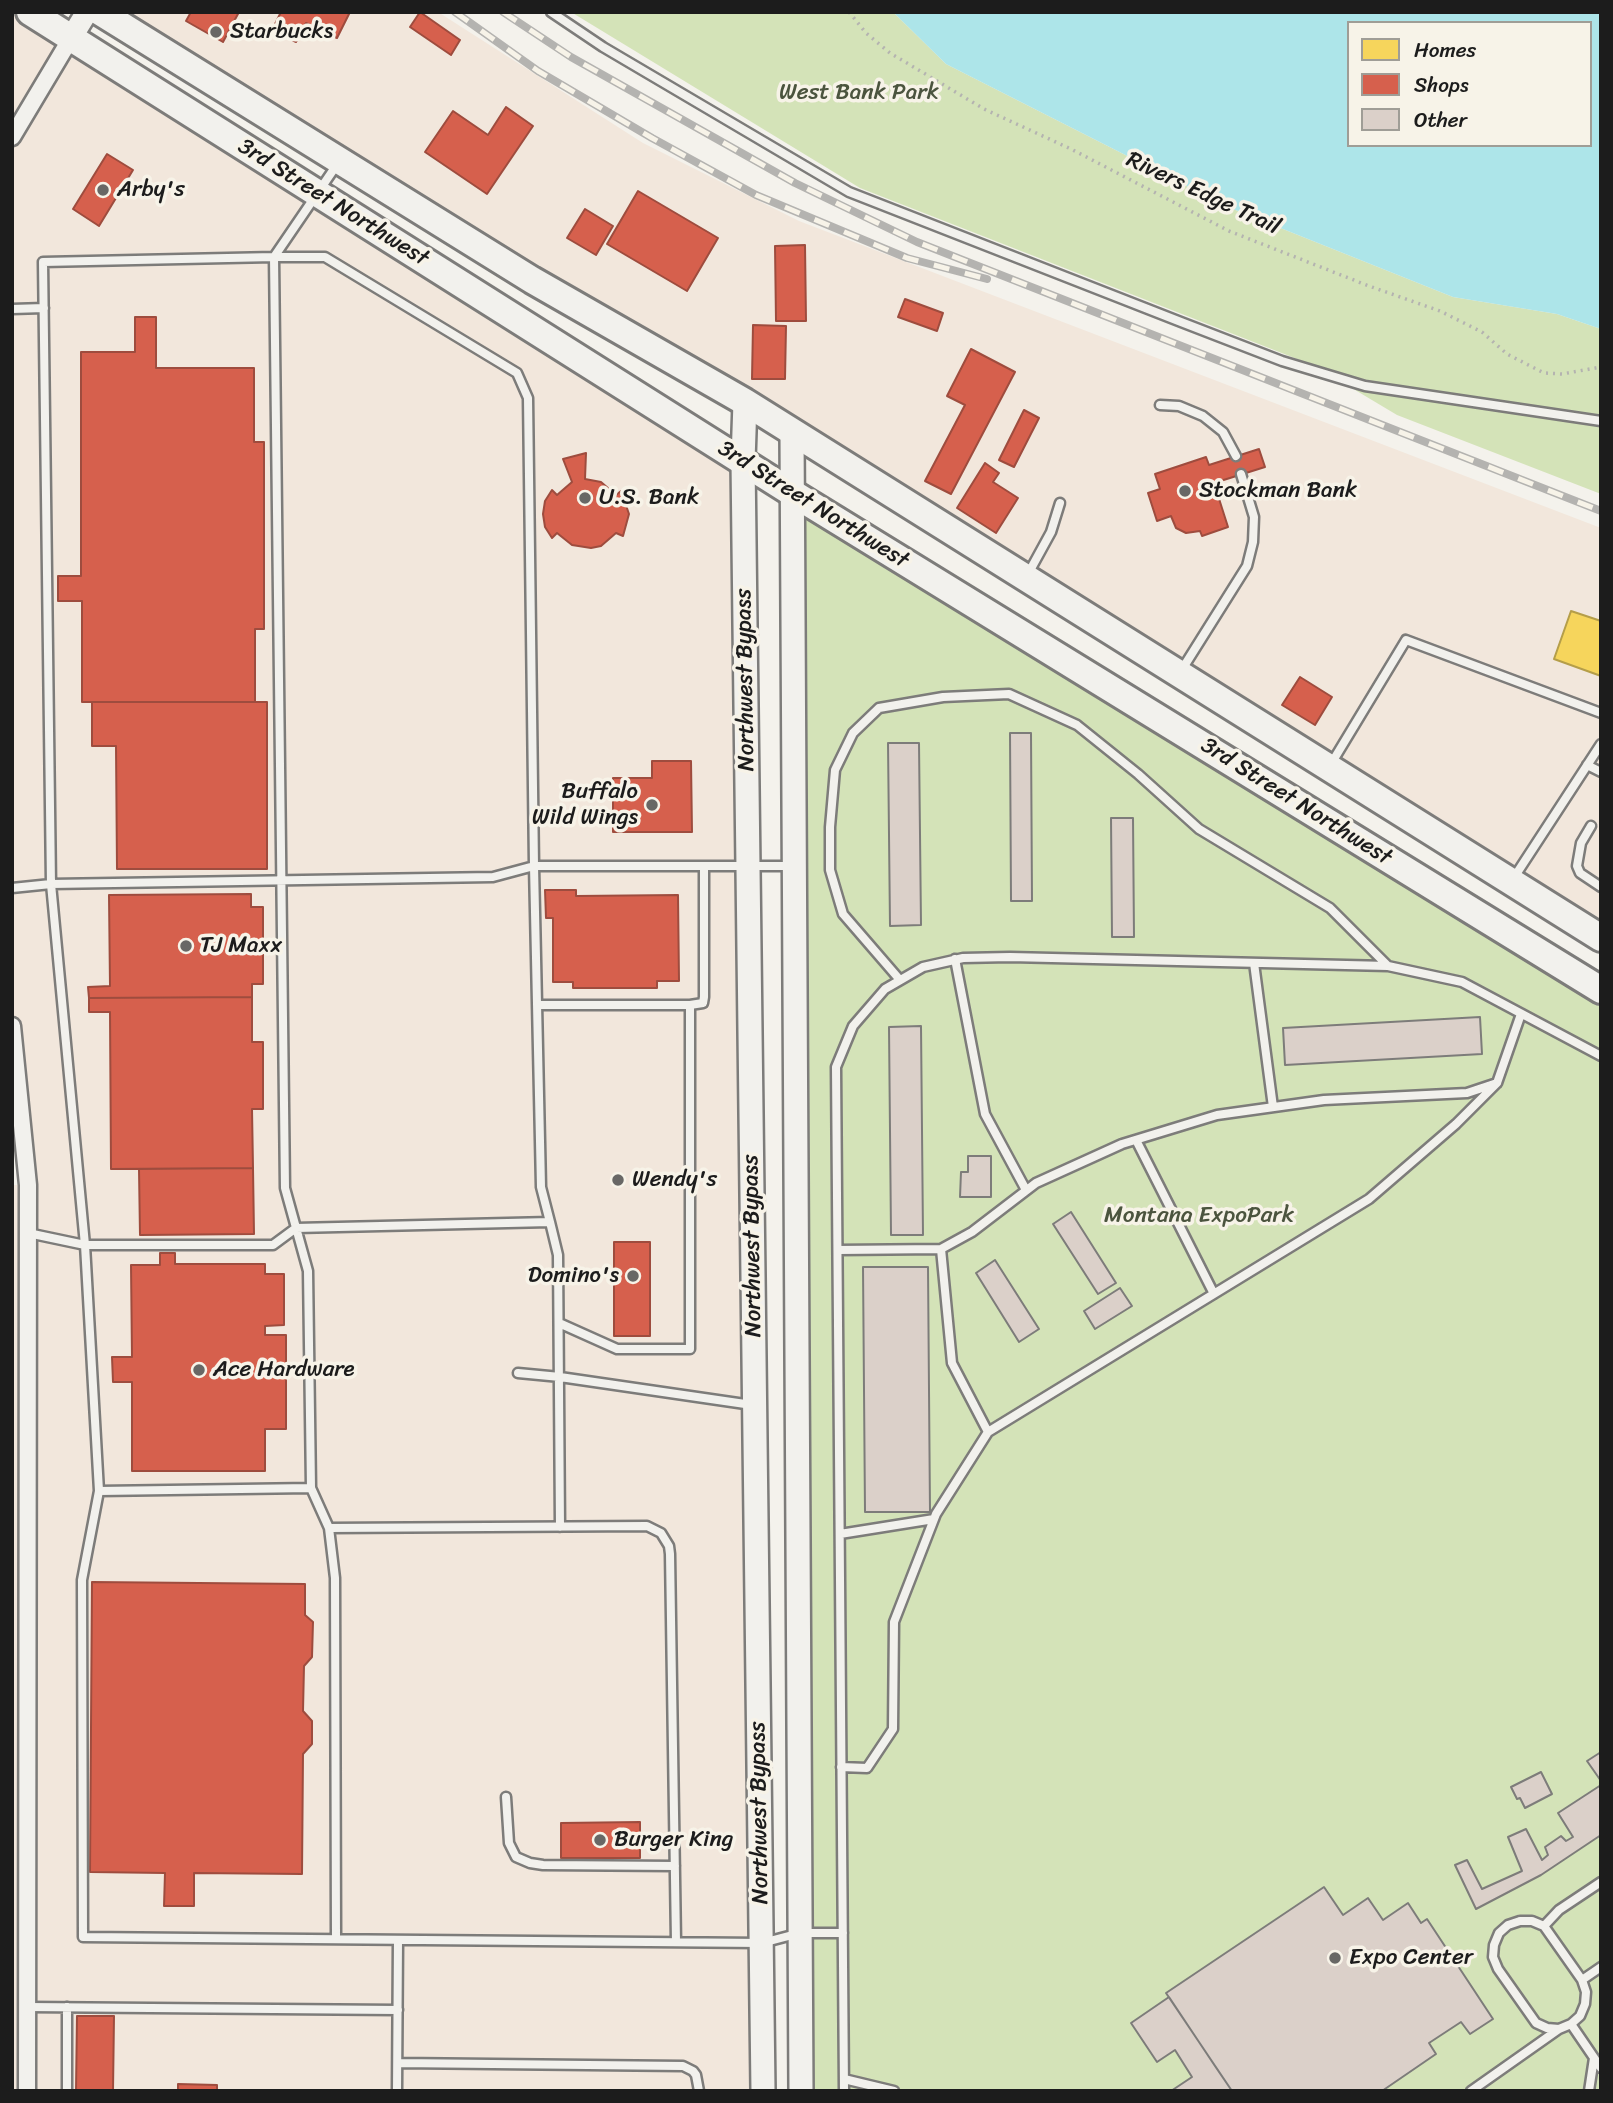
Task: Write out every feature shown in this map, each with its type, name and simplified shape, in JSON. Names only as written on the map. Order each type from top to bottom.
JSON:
[{"type":"highway","name":"3rd Street Northwest","points":[[30,12],[794,494],[1601,990]]},
{"type":"highway","name":"3rd Street Northwest","points":[[100,12],[532,280],[745,402],[1601,938]]},
{"type":"main road","name":"Northwest Bypass","points":[[745,402],[743,461],[764,2091]]},
{"type":"main road","name":"Northwest Bypass","points":[[792,432],[801,2091]]},
{"type":"street","points":[[12,137],[87,12]]},
{"type":"street","points":[[12,1026],[20,1185],[28,1233],[26,2091]]},
{"type":"lane","points":[[551,12],[603,47],[849,192],[1181,322],[1282,361],[1365,386],[1601,421]]},
{"type":"lane","points":[[337,1939],[335,1578],[329,1528],[311,1488],[308,1271],[285,1188],[274,257],[340,161]]},
{"type":"lane","points":[[560,1527],[558,1255],[541,1187],[528,398],[517,373],[325,257],[43,262],[51,884],[85,1245],[99,1491],[82,1580],[83,1937],[762,1943],[800,1933],[843,1933]]},
{"type":"lane","points":[[12,309],[44,308]]},
{"type":"lane","points":[[1160,405],[1178,405],[1203,416],[1223,432],[1236,456]]},
{"type":"lane","points":[[1180,674],[1247,566],[1254,541],[1254,517],[1241,474]]},
{"type":"lane","points":[[1026,578],[1051,532],[1060,503]]},
{"type":"lane","points":[[1330,767],[1406,640],[1601,713]]},
{"type":"lane","points":[[900,980],[843,914],[830,870],[830,827],[835,770],[853,733],[879,708],[943,697],[1009,694],[1077,725],[1138,774],[1199,829],[1330,908],[1388,966]]},
{"type":"lane","points":[[1512,882],[1601,744]]},
{"type":"lane","points":[[1587,765],[1601,772]]},
{"type":"lane","points":[[1591,825],[1581,843],[1577,866],[1580,873],[1601,887]]},
{"type":"lane","points":[[12,888],[51,884],[493,877],[534,866],[795,866]]},
{"type":"lane","points":[[537,1005],[703,1003],[704,866]]},
{"type":"lane","points":[[844,2091],[836,1067],[853,1026],[885,989],[923,967],[955,960],[1010,957],[1388,966],[1462,982],[1601,1056]]},
{"type":"lane","points":[[955,960],[985,1114],[1027,1190]]},
{"type":"lane","points":[[1254,963],[1273,1107]]},
{"type":"lane","points":[[559,1323],[617,1349],[690,1349],[690,1005]]},
{"type":"lane","points":[[841,1767],[867,1768],[892,1730],[894,1622],[934,1519],[988,1432],[1369,1199],[1456,1124],[1497,1083],[1521,1014]]},
{"type":"lane","points":[[838,1250],[941,1249],[972,1232],[1036,1183],[1136,1140],[1217,1115],[1324,1100],[1467,1093],[1497,1083]]},
{"type":"lane","points":[[1136,1140],[1214,1294]]},
{"type":"lane","points":[[28,1233],[85,1245],[273,1245],[296,1228],[550,1222]]},
{"type":"lane","points":[[941,1249],[952,1363],[988,1432]]},
{"type":"lane","points":[[518,1373],[755,1405]]},
{"type":"lane","points":[[99,1491],[311,1488]]},
{"type":"lane","points":[[840,1534],[934,1519]]},
{"type":"lane","points":[[329,1528],[647,1526],[661,1532],[669,1546],[676,1942]]},
{"type":"lane","points":[[506,1797],[509,1843],[516,1857],[530,1863],[675,1866]]},
{"type":"lane","points":[[1544,1926],[1559,1910],[1601,1882]]},
{"type":"lane","points":[[1471,2091],[1559,2029],[1571,2024],[1580,2016],[1586,2004],[1582,1980],[1544,1926],[1532,1921],[1508,1925],[1499,1933],[1494,1945],[1493,1957],[1498,1969],[1535,2023],[1559,2029]]},
{"type":"lane","points":[[397,2091],[398,1940]]},
{"type":"lane","points":[[1582,1980],[1601,1967]]},
{"type":"lane","points":[[27,2007],[398,2010]]},
{"type":"lane","points":[[67,2007],[67,2091]]},
{"type":"lane","points":[[1571,2024],[1597,2058],[1601,2068]]},
{"type":"lane","points":[[1589,2091],[1597,2058]]},
{"type":"lane","points":[[398,2063],[683,2066],[696,2075],[699,2091]]},
{"type":"lane","points":[[844,2079],[894,2091]]},
{"type":"path","name":"Rivers Edge Trail","points":[[849,12],[866,33],[890,53],[984,109],[1071,149],[1229,231],[1440,311],[1482,332],[1507,354],[1544,373],[1562,374],[1601,367]]},
{"type":"shaded area","points":[[12,12],[30,12],[743,461],[764,2091],[12,2091],[12,1185],[27,1185],[12,1026]]},
{"type":"shaded area","points":[[100,12],[438,12],[643,143],[799,221],[1601,528],[1601,939]]},
{"type":"green space","name":"West Bank Park","points":[[571,12],[893,12],[946,64],[1228,207],[1453,297],[1557,314],[1601,329],[1601,494],[1397,415],[1315,366],[860,188]]},
{"type":"green space","name":"Montana ExpoPark","points":[[794,494],[1601,991],[1601,2091],[801,2091]]},
{"type":"water","points":[[893,12],[1601,12],[1601,329],[1557,314],[1453,297],[1228,207],[946,64]]},
{"type":"building: Homes","points":[[1571,611],[1601,621],[1601,676],[1554,659]]},
{"type":"building: Shops","name":"Starbucks","points":[[191,12],[239,12],[223,42],[186,21]]},
{"type":"building: Shops","points":[[281,12],[350,12],[337,38],[306,23],[296,42],[272,30]]},
{"type":"building: Shops","points":[[420,12],[460,40],[451,55],[410,27]]},
{"type":"building: Shops","points":[[506,107],[533,126],[487,194],[425,152],[453,111],[488,135]]},
{"type":"building: Shops","name":"Arby's","points":[[107,154],[133,170],[99,226],[73,209]]},
{"type":"building: Shops","points":[[638,191],[718,238],[687,291],[607,244]]},
{"type":"building: Shops","points":[[585,209],[613,226],[596,255],[567,238]]},
{"type":"building: Shops","points":[[805,245],[806,321],[776,321],[775,246]]},
{"type":"building: Shops","points":[[905,299],[943,313],[937,331],[898,317]]},
{"type":"building: Shops","points":[[135,317],[156,317],[156,368],[254,368],[254,442],[264,442],[264,629],[255,629],[255,702],[82,702],[82,601],[58,601],[58,576],[81,576],[81,352],[135,352]]},
{"type":"building: Shops","points":[[753,325],[786,326],[785,379],[752,379]]},
{"type":"building: Shops","points":[[971,349],[1015,372],[951,494],[925,481],[965,405],[947,396]]},
{"type":"building: Shops","points":[[1024,410],[1039,418],[1014,467],[999,460]]},
{"type":"building: Shops","name":"Stockman Bank","points":[[1259,449],[1265,467],[1214,483],[1228,527],[1202,536],[1200,531],[1186,533],[1176,528],[1171,516],[1157,521],[1148,493],[1160,489],[1155,474],[1206,457],[1209,465]]},
{"type":"building: Shops","name":"U.S. Bank","points":[[586,453],[585,479],[601,482],[616,495],[621,491],[629,514],[623,536],[616,533],[601,546],[591,548],[572,545],[557,533],[552,538],[545,527],[543,514],[545,501],[552,490],[557,495],[572,482],[563,459]]},
{"type":"building: Shops","points":[[985,463],[999,473],[993,482],[1018,498],[996,533],[957,508]]},
{"type":"building: Shops","points":[[1300,677],[1332,697],[1315,725],[1282,705]]},
{"type":"building: Shops","points":[[92,702],[267,702],[267,869],[117,869],[116,746],[92,746]]},
{"type":"building: Shops","name":"Buffalo Wild Wings","points":[[652,761],[691,761],[692,832],[613,832],[613,778],[652,778]]},
{"type":"building: Shops","points":[[545,890],[576,890],[576,896],[678,895],[679,981],[657,981],[657,988],[573,988],[573,982],[553,982],[553,918],[546,918]]},
{"type":"building: Shops","name":"TJ Maxx","points":[[251,894],[251,907],[263,907],[263,984],[252,984],[252,997],[89,998],[88,987],[110,986],[109,895]]},
{"type":"building: Shops","points":[[252,997],[252,1042],[263,1042],[263,1109],[252,1109],[253,1168],[111,1169],[110,1012],[89,1012],[89,998]]},
{"type":"building: Shops","points":[[253,1168],[254,1234],[140,1235],[139,1169]]},
{"type":"building: Shops","points":[[614,1242],[650,1242],[650,1336],[614,1336]]},
{"type":"building: Shops","name":"Ace Hardware","points":[[160,1253],[175,1253],[175,1264],[265,1264],[265,1274],[284,1274],[284,1325],[265,1326],[265,1335],[286,1335],[286,1429],[265,1429],[265,1471],[132,1471],[132,1382],[113,1382],[112,1357],[132,1357],[131,1265],[160,1265]]},
{"type":"building: Shops","points":[[92,1582],[305,1584],[305,1615],[313,1622],[312,1657],[304,1666],[303,1711],[312,1721],[312,1744],[303,1754],[302,1874],[194,1873],[194,1906],[164,1906],[165,1873],[90,1872]]},
{"type":"building: Shops","name":"Burger King","points":[[640,1822],[640,1858],[561,1858],[561,1823]]},
{"type":"building: Shops","points":[[77,2016],[114,2016],[113,2091],[76,2091]]},
{"type":"building: Shops","points":[[178,2084],[217,2085],[217,2091],[178,2091]]},
{"type":"building: Other","points":[[1010,733],[1031,733],[1032,901],[1011,901]]},
{"type":"building: Other","points":[[888,743],[919,743],[921,925],[890,926]]},
{"type":"building: Other","points":[[1111,818],[1133,818],[1134,937],[1112,937]]},
{"type":"building: Other","points":[[1480,1017],[1482,1054],[1285,1065],[1283,1028]]},
{"type":"building: Other","points":[[921,1026],[923,1235],[891,1235],[889,1027]]},
{"type":"building: Other","points":[[968,1156],[991,1156],[991,1197],[960,1197],[961,1172],[968,1172]]},
{"type":"building: Other","points":[[1071,1212],[1116,1283],[1098,1294],[1053,1224]]},
{"type":"building: Other","points":[[995,1260],[1039,1329],[1019,1342],[976,1273]]},
{"type":"building: Other","points":[[863,1267],[928,1267],[930,1512],[865,1512]]},
{"type":"building: Other","points":[[1120,1288],[1132,1306],[1095,1329],[1084,1311]]},
{"type":"building: Other","points":[[1601,1752],[1601,1781],[1587,1761]]},
{"type":"building: Other","points":[[1541,1772],[1552,1794],[1525,1808],[1511,1787]]},
{"type":"building: Other","points":[[1601,1785],[1601,1835],[1541,1875],[1476,1909],[1455,1865],[1467,1860],[1482,1889],[1522,1871],[1508,1837],[1526,1829],[1542,1860],[1548,1855],[1545,1847],[1561,1836],[1566,1841],[1573,1837],[1558,1813]]},
{"type":"building: Other","name":"Expo Center","points":[[1324,1887],[1343,1915],[1368,1898],[1383,1920],[1408,1903],[1421,1923],[1427,1919],[1493,2019],[1470,2034],[1461,2022],[1429,2043],[1436,2054],[1382,2091],[1232,2091],[1166,1993]]},
{"type":"building: Other","points":[[1169,1997],[1232,2091],[1171,2091],[1192,2077],[1175,2050],[1157,2062],[1131,2023]]},
{"type":"railway","points":[[455,12],[538,71],[756,195],[907,258],[987,279]]},
{"type":"railway","points":[[503,12],[571,57],[795,183],[917,242],[1601,511]]},
{"type":"place","name":"Starbucks","points":[[216,32]]},
{"type":"place","name":"Arby's","points":[[103,190]]},
{"type":"place","name":"Stockman Bank","points":[[1185,491]]},
{"type":"place","name":"U.S. Bank","points":[[585,498]]},
{"type":"place","name":"Buffalo Wild Wings","points":[[652,805]]},
{"type":"place","name":"TJ Maxx","points":[[186,946]]},
{"type":"place","name":"Wendy's","points":[[618,1180]]},
{"type":"place","name":"Domino's","points":[[633,1276]]},
{"type":"place","name":"Ace Hardware","points":[[199,1370]]},
{"type":"place","name":"Burger King","points":[[600,1840]]},
{"type":"place","name":"Expo Center","points":[[1335,1958]]}]
